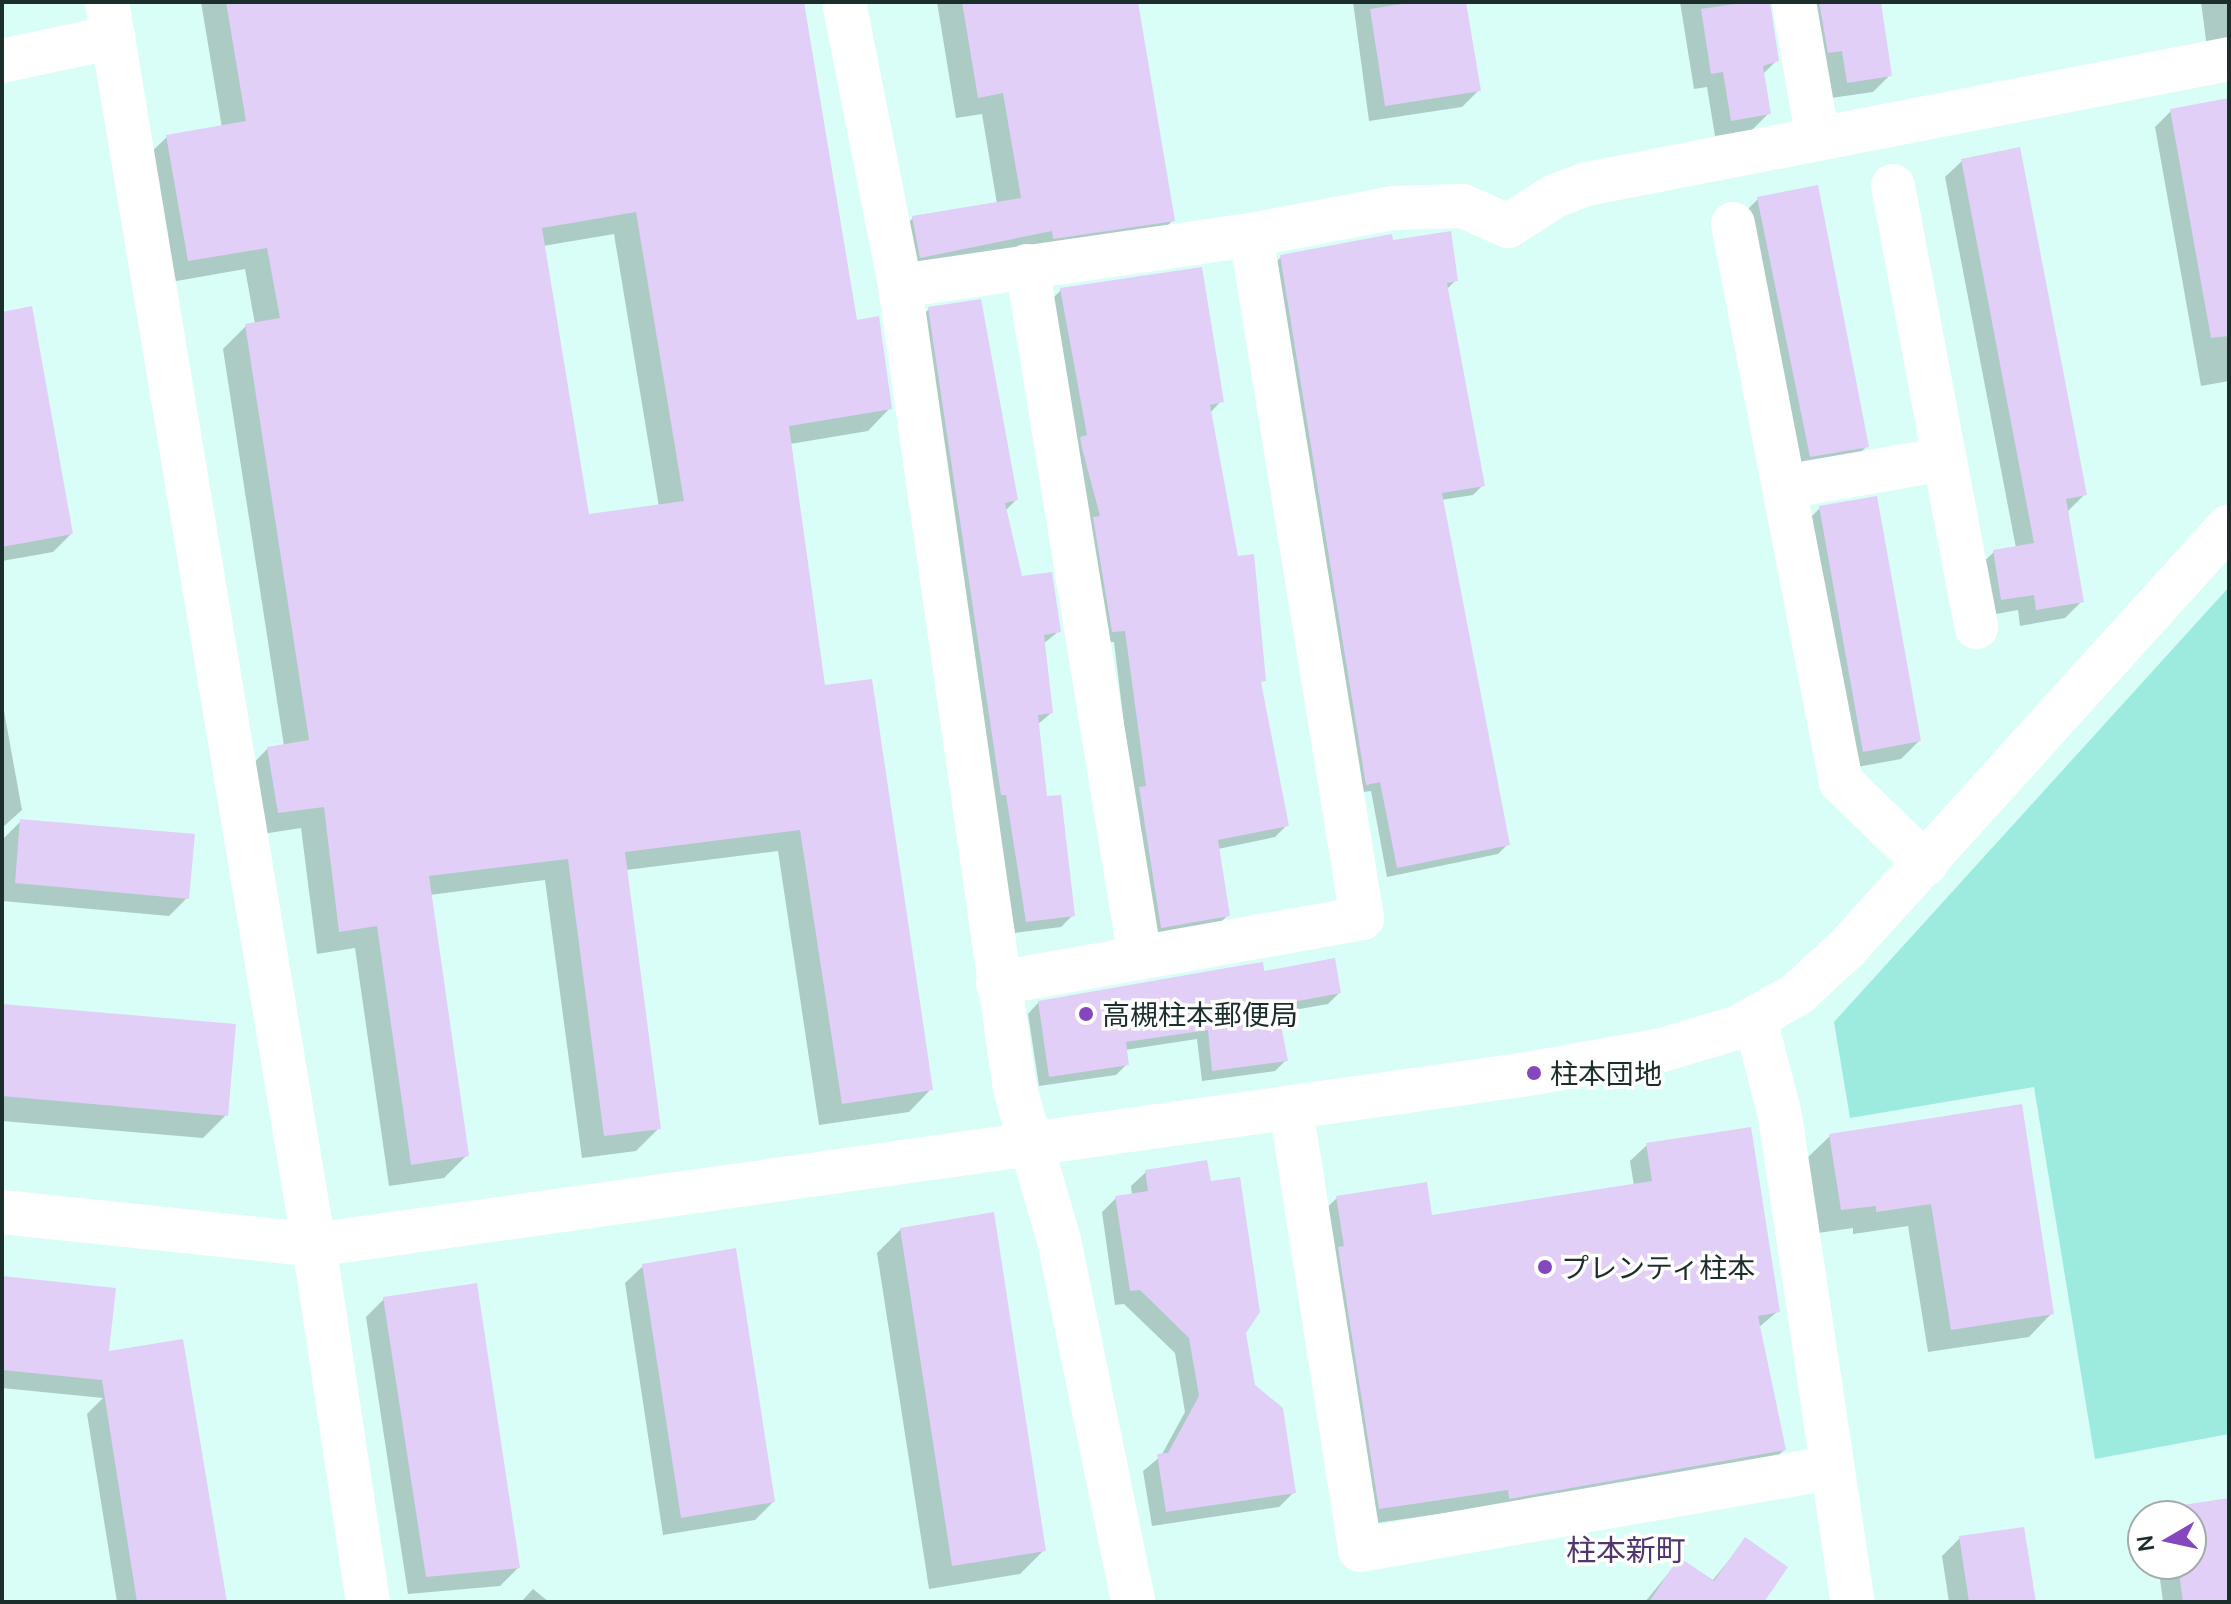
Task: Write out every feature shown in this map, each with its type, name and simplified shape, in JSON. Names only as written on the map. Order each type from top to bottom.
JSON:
[{"type":"street","points":[[844,2],[900,286],[1015,1089],[1059,1240],[1133,1602]]},
{"type":"street","points":[[1794,2],[1818,139]]},
{"type":"street","points":[[2,61],[110,20],[314,1245],[368,1602]]},
{"type":"street","points":[[900,286],[1251,235],[1405,208],[1463,206],[1508,226],[1555,196],[1587,184],[2229,59]]},
{"type":"street","points":[[1893,186],[1976,627]]},
{"type":"street","points":[[1733,224],[1841,782],[1926,864]]},
{"type":"street","points":[[998,983],[1362,918],[1251,235]]},
{"type":"street","points":[[1027,266],[1140,958]]},
{"type":"street","points":[[1784,487],[1944,459]]},
{"type":"street","points":[[2,1212],[314,1245],[1291,1108],[1662,1050],[1755,1019],[1821,974],[1926,864],[2229,526]]},
{"type":"street","points":[[1755,1019],[1780,1116],[1853,1602]]},
{"type":"street","points":[[1291,1108],[1360,1550],[1831,1468]]},
{"type":"green space","points":[[2229,587],[2229,1434],[2095,1459],[2034,1087],[1850,1118],[1834,1022]]},
{"type":"building","points":[[226,2],[804,2],[857,320],[879,316],[892,409],[789,426],[825,685],[872,679],[933,1090],[842,1104],[800,830],[625,852],[661,1129],[604,1136],[568,859],[429,876],[469,1156],[411,1165],[377,926],[339,932],[324,807],[278,813],[267,747],[309,740],[245,324],[280,318],[267,248],[188,261],[166,135],[246,121]],"holes":[[[636,212],[684,501],[589,514],[542,228]]]},
{"type":"building","points":[[962,2],[1138,2],[1175,221],[1053,239],[1052,231],[920,258],[912,216],[1021,198],[1003,93],[978,98]]},
{"type":"building","points":[[1414,2],[1466,2],[1481,91],[1385,106],[1370,9]]},
{"type":"building","points":[[1770,2],[1779,61],[1763,66],[1771,114],[1731,121],[1723,72],[1711,74],[1701,9]]},
{"type":"building","points":[[1819,2],[1881,2],[1892,76],[1847,83],[1842,51],[1828,53]]},
{"type":"building","points":[[2229,98],[2229,336],[2211,338],[2170,109]]},
{"type":"building","points":[[2020,147],[2087,495],[2066,499],[2084,602],[2036,610],[2034,595],[2001,600],[1993,550],[2034,543],[1961,159]]},
{"type":"building","points":[[1818,185],[1869,447],[1810,457],[1757,197]]},
{"type":"building","points":[[1451,231],[1458,281],[1447,283],[1485,486],[1442,493],[1510,845],[1397,868],[1380,782],[1366,785],[1280,255],[1392,234],[1393,240]]},
{"type":"building","points":[[1202,267],[1224,402],[1210,405],[1238,556],[1254,554],[1266,681],[1261,682],[1289,826],[1218,840],[1230,916],[1161,928],[1139,787],[1146,786],[1125,631],[1112,632],[1093,517],[1100,516],[1080,437],[1087,435],[1060,288]]},
{"type":"building","points":[[981,299],[1018,500],[1005,503],[1022,576],[1052,572],[1061,632],[1044,635],[1053,713],[1038,715],[1047,796],[1061,795],[1075,916],[1026,922],[1006,795],[1001,795],[928,307]]},
{"type":"building","points":[[32,306],[73,534],[2,547],[2,312]]},
{"type":"building","points":[[1877,496],[1921,741],[1863,752],[1819,506]]},
{"type":"building","points":[[20,819],[195,834],[189,899],[15,883]]},
{"type":"building","points":[[1335,958],[1341,993],[1277,1005],[1288,1061],[1212,1071],[1208,1030],[1126,1042],[1129,1065],[1049,1077],[1038,1001],[1263,962],[1264,971]]},
{"type":"building","points":[[2,1004],[236,1024],[228,1116],[2,1096]]},
{"type":"building","points":[[2022,1104],[2054,1314],[1951,1330],[1931,1204],[1876,1212],[1876,1206],[1841,1210],[1829,1134]]},
{"type":"building","points":[[1751,1127],[1780,1312],[1758,1316],[1786,1450],[1509,1499],[1508,1490],[1379,1509],[1338,1247],[1344,1246],[1336,1196],[1427,1182],[1432,1215],[1652,1181],[1646,1143]]},
{"type":"building","points":[[1207,1160],[1211,1181],[1240,1177],[1260,1312],[1246,1333],[1255,1385],[1283,1408],[1296,1493],[1166,1512],[1157,1454],[1168,1453],[1199,1396],[1189,1338],[1140,1290],[1130,1291],[1115,1196],[1148,1191],[1145,1170]]},
{"type":"building","points":[[994,1212],[1046,1551],[952,1566],[900,1228]]},
{"type":"building","points":[[736,1248],[775,1502],[681,1518],[642,1264]]},
{"type":"building","points":[[2,1276],[116,1288],[109,1351],[183,1339],[227,1602],[137,1602],[102,1380],[2,1370]]},
{"type":"building","points":[[477,1283],[520,1568],[426,1577],[383,1297]]},
{"type":"building","points":[[2229,1498],[2229,1602],[2183,1602],[2180,1580],[2207,1580],[2207,1501]]},
{"type":"building","points":[[2024,1527],[2036,1602],[1969,1602],[1959,1536]]},
{"type":"building","points":[[1745,1537],[1788,1567],[1764,1602],[1649,1602],[1679,1557],[1714,1581]]},
{"type":"place","name":"高槻柱本郵便局","points":[[1086,1014]]},
{"type":"place","name":"柱本団地","points":[[1534,1073]]},
{"type":"place","name":"プレンティ柱本","points":[[1545,1267]]},
{"type":"district","name":"柱本新町","points":[[1626,1550]]}]
